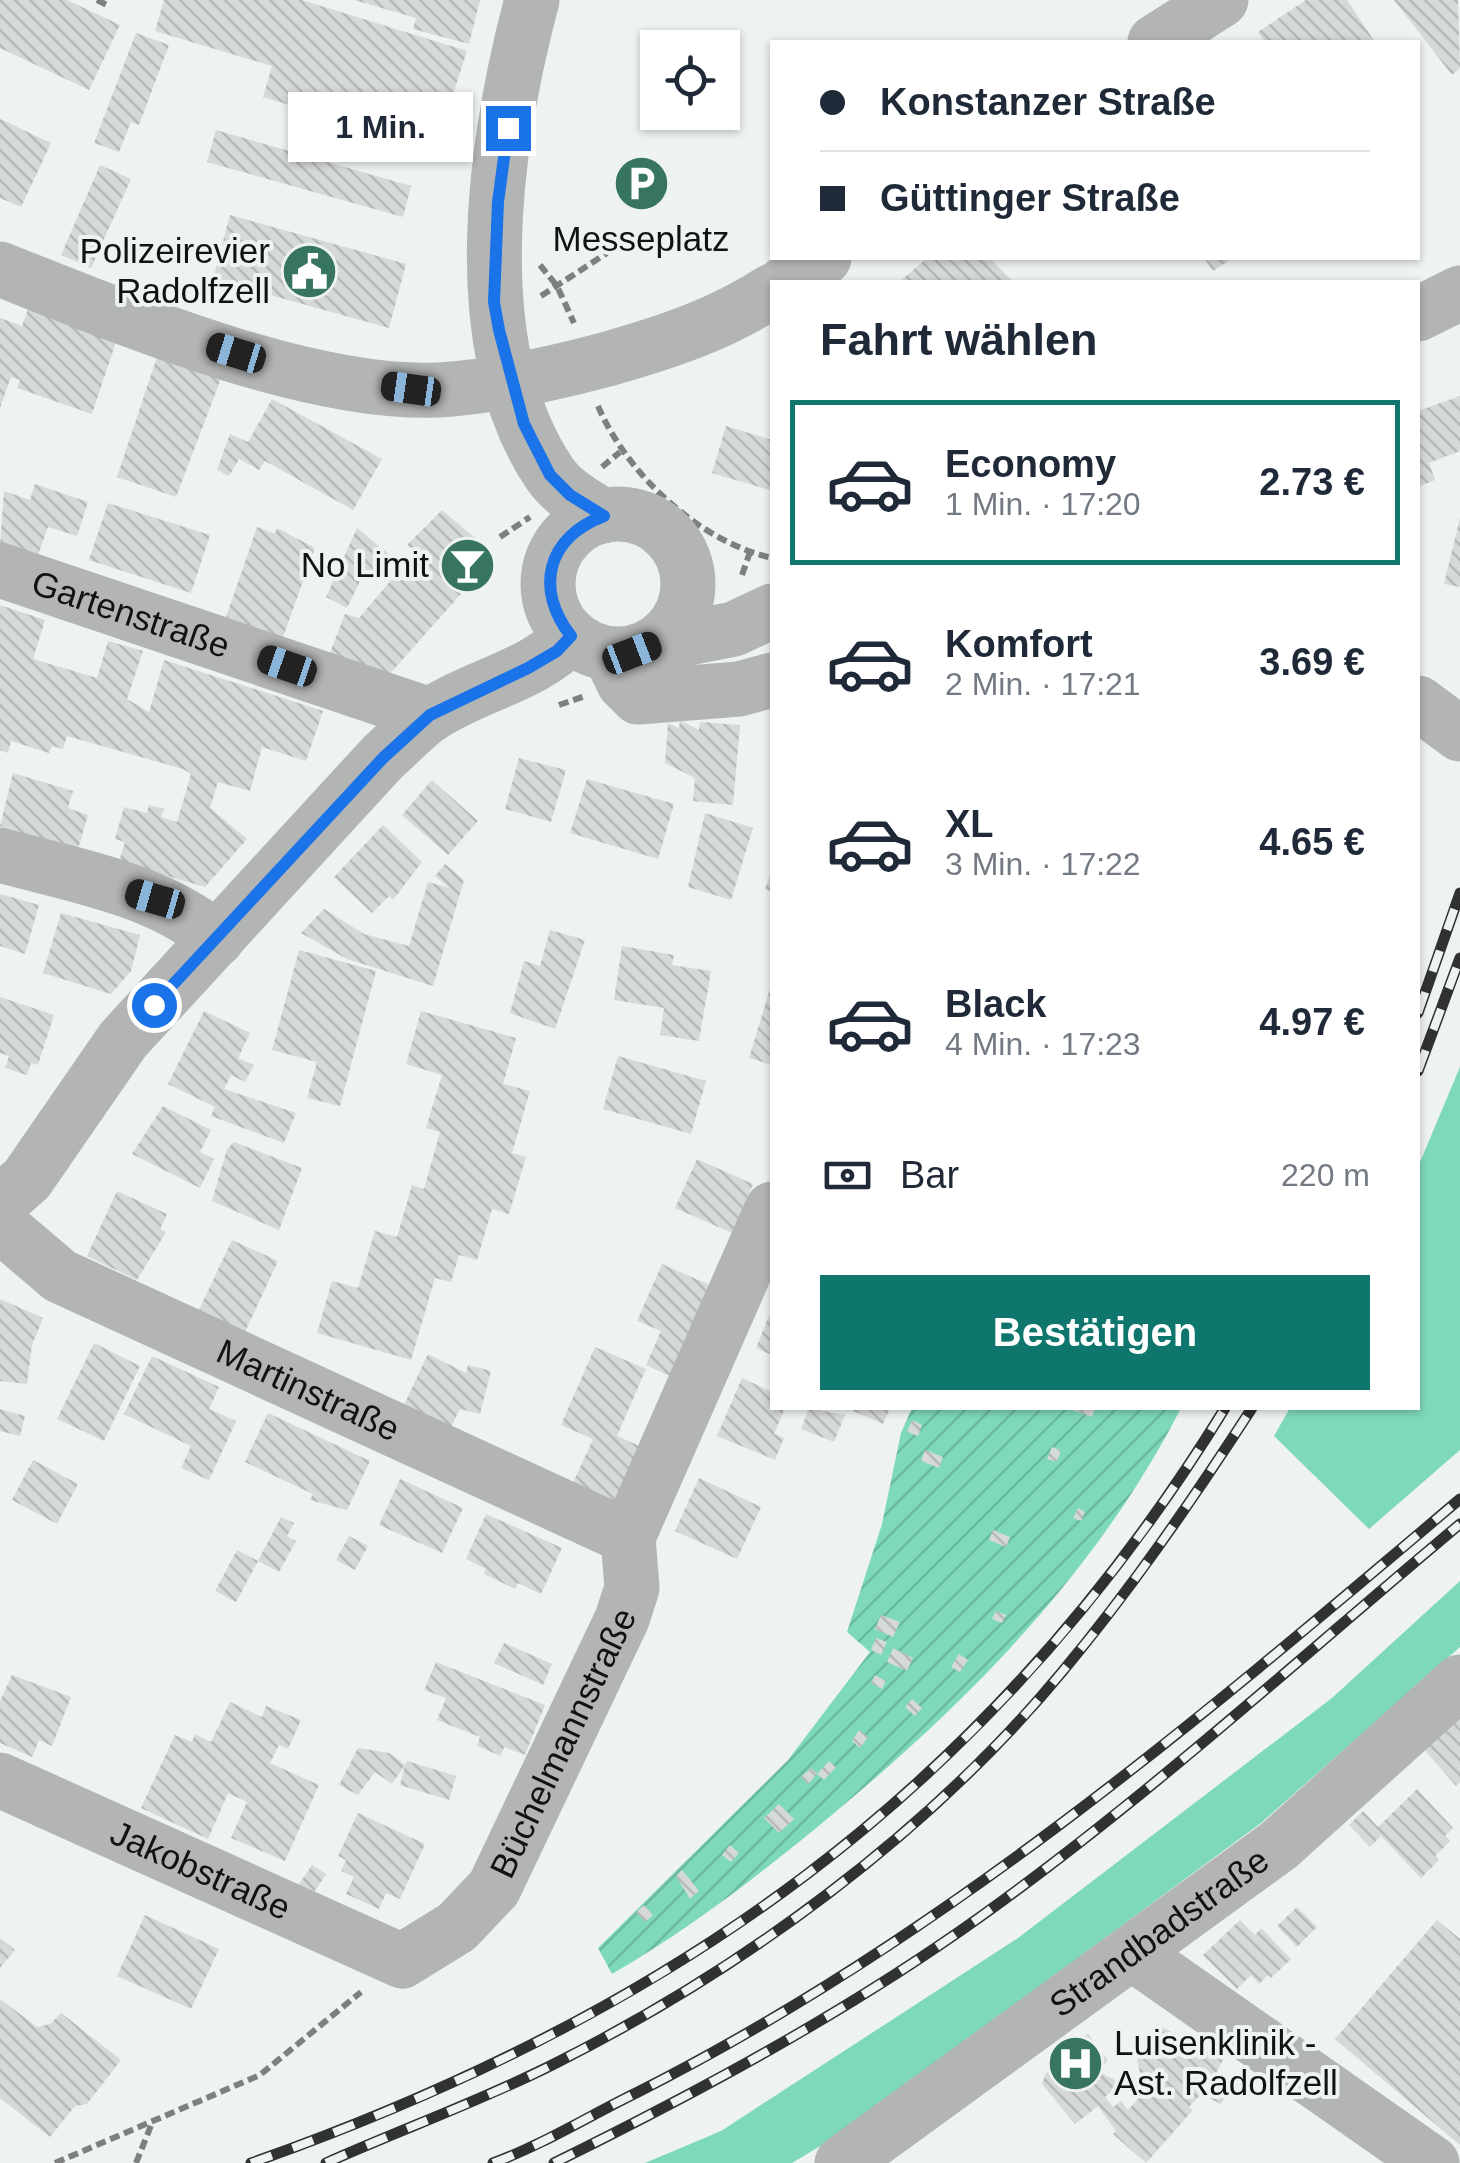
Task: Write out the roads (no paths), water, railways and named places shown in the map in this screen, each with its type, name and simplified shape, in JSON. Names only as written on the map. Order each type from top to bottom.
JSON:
[{"type":"street","points":[[532,0],[518,54],[498,202],[494,302],[512,381],[524,424],[550,475],[570,495],[604,516],[647,520],[679,549],[687,570],[682,613],[615,654]]},
{"type":"street","points":[[1158,40],[1221,0]]},
{"type":"street","points":[[789,280],[821,260]]},
{"type":"street","points":[[0,269],[163,330],[308,375],[411,389],[512,381],[581,366],[665,343],[736,314],[770,292]]},
{"type":"street","points":[[1420,313],[1460,293]]},
{"type":"street","points":[[550,475],[548,506],[554,555],[549,598],[615,654],[638,697],[740,689],[770,681]]},
{"type":"street","points":[[554,555],[566,537],[604,516]]},
{"type":"street","name":"Gartenstraße","points":[[0,570],[430,715]]},
{"type":"street","points":[[687,570],[737,594],[770,600]]},
{"type":"street","points":[[0,1203],[27,1178],[123,1040],[383,758],[430,715],[557,651],[615,654],[734,629],[770,612]]},
{"type":"street","points":[[1420,704],[1460,734]]},
{"type":"street","points":[[0,855],[155,899],[184,912],[217,939]]},
{"type":"street","name":"Büchelmannstraße","points":[[402,1961],[456,1927],[494,1888],[622,1619],[632,1588],[628,1536],[770,1215]]},
{"type":"street","name":"Martinstraße","points":[[0,1226],[60,1276],[628,1536]]},
{"type":"street","name":"Strandbadstraße","points":[[842,2163],[1278,1846],[1460,1682]]},
{"type":"street","name":"Jakobstraße","points":[[0,1780],[402,1961]]},
{"type":"street","points":[[1132,1953],[1432,2163]]},
{"type":"railway","points":[[1420,1007],[1460,893]]},
{"type":"railway","points":[[1420,1066],[1460,958]]},
{"type":"railway","points":[[251,2163],[404,2104],[548,2036],[682,1960],[808,1874],[925,1776],[1033,1667],[1133,1544],[1224,1410]]},
{"type":"railway","points":[[326,2163],[528,2077],[626,2026],[763,1941],[892,1842],[953,1788],[1062,1672],[1161,1543],[1251,1410]]},
{"type":"railway","points":[[493,2163],[565,2130],[748,2033],[962,1896],[1166,1743],[1460,1499]]},
{"type":"railway","points":[[554,2163],[772,2049],[980,1917],[1164,1775],[1460,1524]]},
{"type":"place","name":"Messeplatz","points":[[641,183]]},
{"type":"place","name":"Polizeirevier Radolfzell","points":[[309,271]]},
{"type":"place","name":"No Limit","points":[[468,565]]},
{"type":"place","name":"Luisenklinik - Ast. Radolfzell","points":[[1075,2063]]}]
